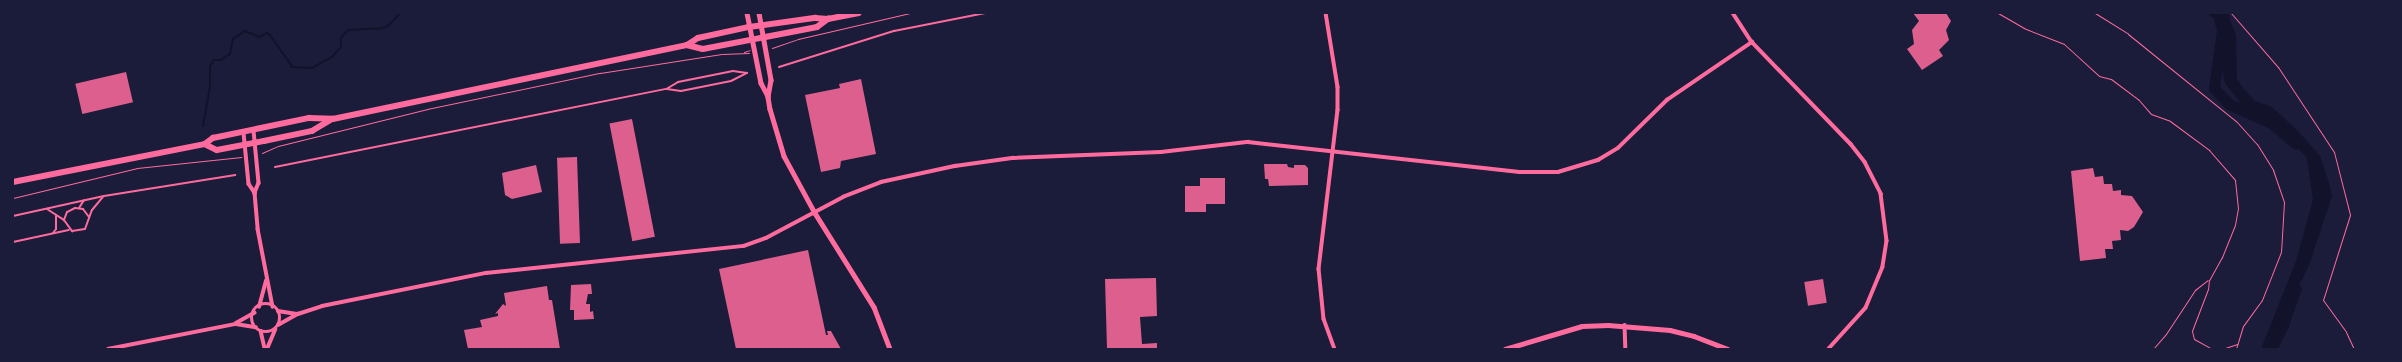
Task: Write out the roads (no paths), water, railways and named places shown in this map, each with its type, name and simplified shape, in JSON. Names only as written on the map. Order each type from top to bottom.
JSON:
[{"type":"main road","points":[[13,182],[205,144],[214,138],[254,131],[309,118],[333,119],[687,45],[698,38],[749,27],[828,19],[858,13]]},
{"type":"main road","points":[[687,45],[703,49],[763,34],[817,27],[828,19]]},
{"type":"main road","points":[[205,144],[217,150],[245,145],[312,131],[333,119]]},
{"type":"street","points":[[747,13],[760,83],[768,97],[777,136],[784,156],[815,213],[874,307],[890,349]]},
{"type":"street","points":[[759,13],[771,80],[768,97]]},
{"type":"street","points":[[1326,13],[1338,87],[1333,150],[1319,269],[1324,319],[1335,349]]},
{"type":"street","points":[[1733,13],[1752,42],[1851,144],[1865,162],[1882,194],[1887,241],[1884,267],[1866,308],[1829,349]]},
{"type":"street","points":[[108,349],[236,324],[256,327],[269,332],[298,314],[486,273],[744,246],[815,213],[842,198],[881,182],[955,166],[1013,158],[1155,153],[1248,142],[1333,150],[1519,172],[1548,173],[1569,170],[1598,160],[1618,148],[1667,100],[1752,42]]},
{"type":"street","points":[[254,131],[259,184],[256,192],[267,280],[274,307],[278,311],[298,314]]},
{"type":"street","points":[[244,133],[248,184],[256,192]]},
{"type":"street","points":[[236,324],[254,313],[259,307],[267,280]]},
{"type":"street","points":[[259,307],[266,305],[274,307]]},
{"type":"street","points":[[266,349],[277,327],[278,311]]},
{"type":"street","points":[[254,313],[256,327]]},
{"type":"street","points":[[1625,325],[1626,349]]},
{"type":"street","points":[[1505,349],[1582,326],[1625,325],[1670,330],[1694,336],[1728,349]]},
{"type":"street","points":[[261,330],[266,349]]},
{"type":"lane","points":[[779,67],[894,31],[985,13]]},
{"type":"lane","points":[[275,166],[668,89],[686,80],[733,71],[747,73],[731,81],[681,91],[668,89]]},
{"type":"lane","points":[[13,216],[104,196],[235,175]]},
{"type":"lane","points":[[13,242],[69,230],[76,232],[84,229],[88,217],[104,196]]},
{"type":"lane","points":[[79,208],[84,200]]},
{"type":"lane","points":[[62,205],[71,209],[79,208]]},
{"type":"lane","points":[[46,208],[64,220],[69,230]]},
{"type":"lane","points":[[79,208],[88,217]]},
{"type":"lane","points":[[64,220],[71,209]]},
{"type":"lane","points":[[52,234],[56,229],[56,216]]},
{"type":"waterway","points":[[203,126],[210,88],[210,66],[214,60],[221,60],[230,54],[233,39],[245,31],[259,37],[267,33],[270,35],[292,67],[312,68],[332,57],[341,47],[341,38],[348,30],[382,28],[388,26],[400,13]]},
{"type":"waterway","points":[[2219,13],[2224,17],[2214,88],[2229,104],[2273,124],[2296,144]]},
{"type":"waterway","points":[[2271,349],[2283,324],[2296,289]]}]
